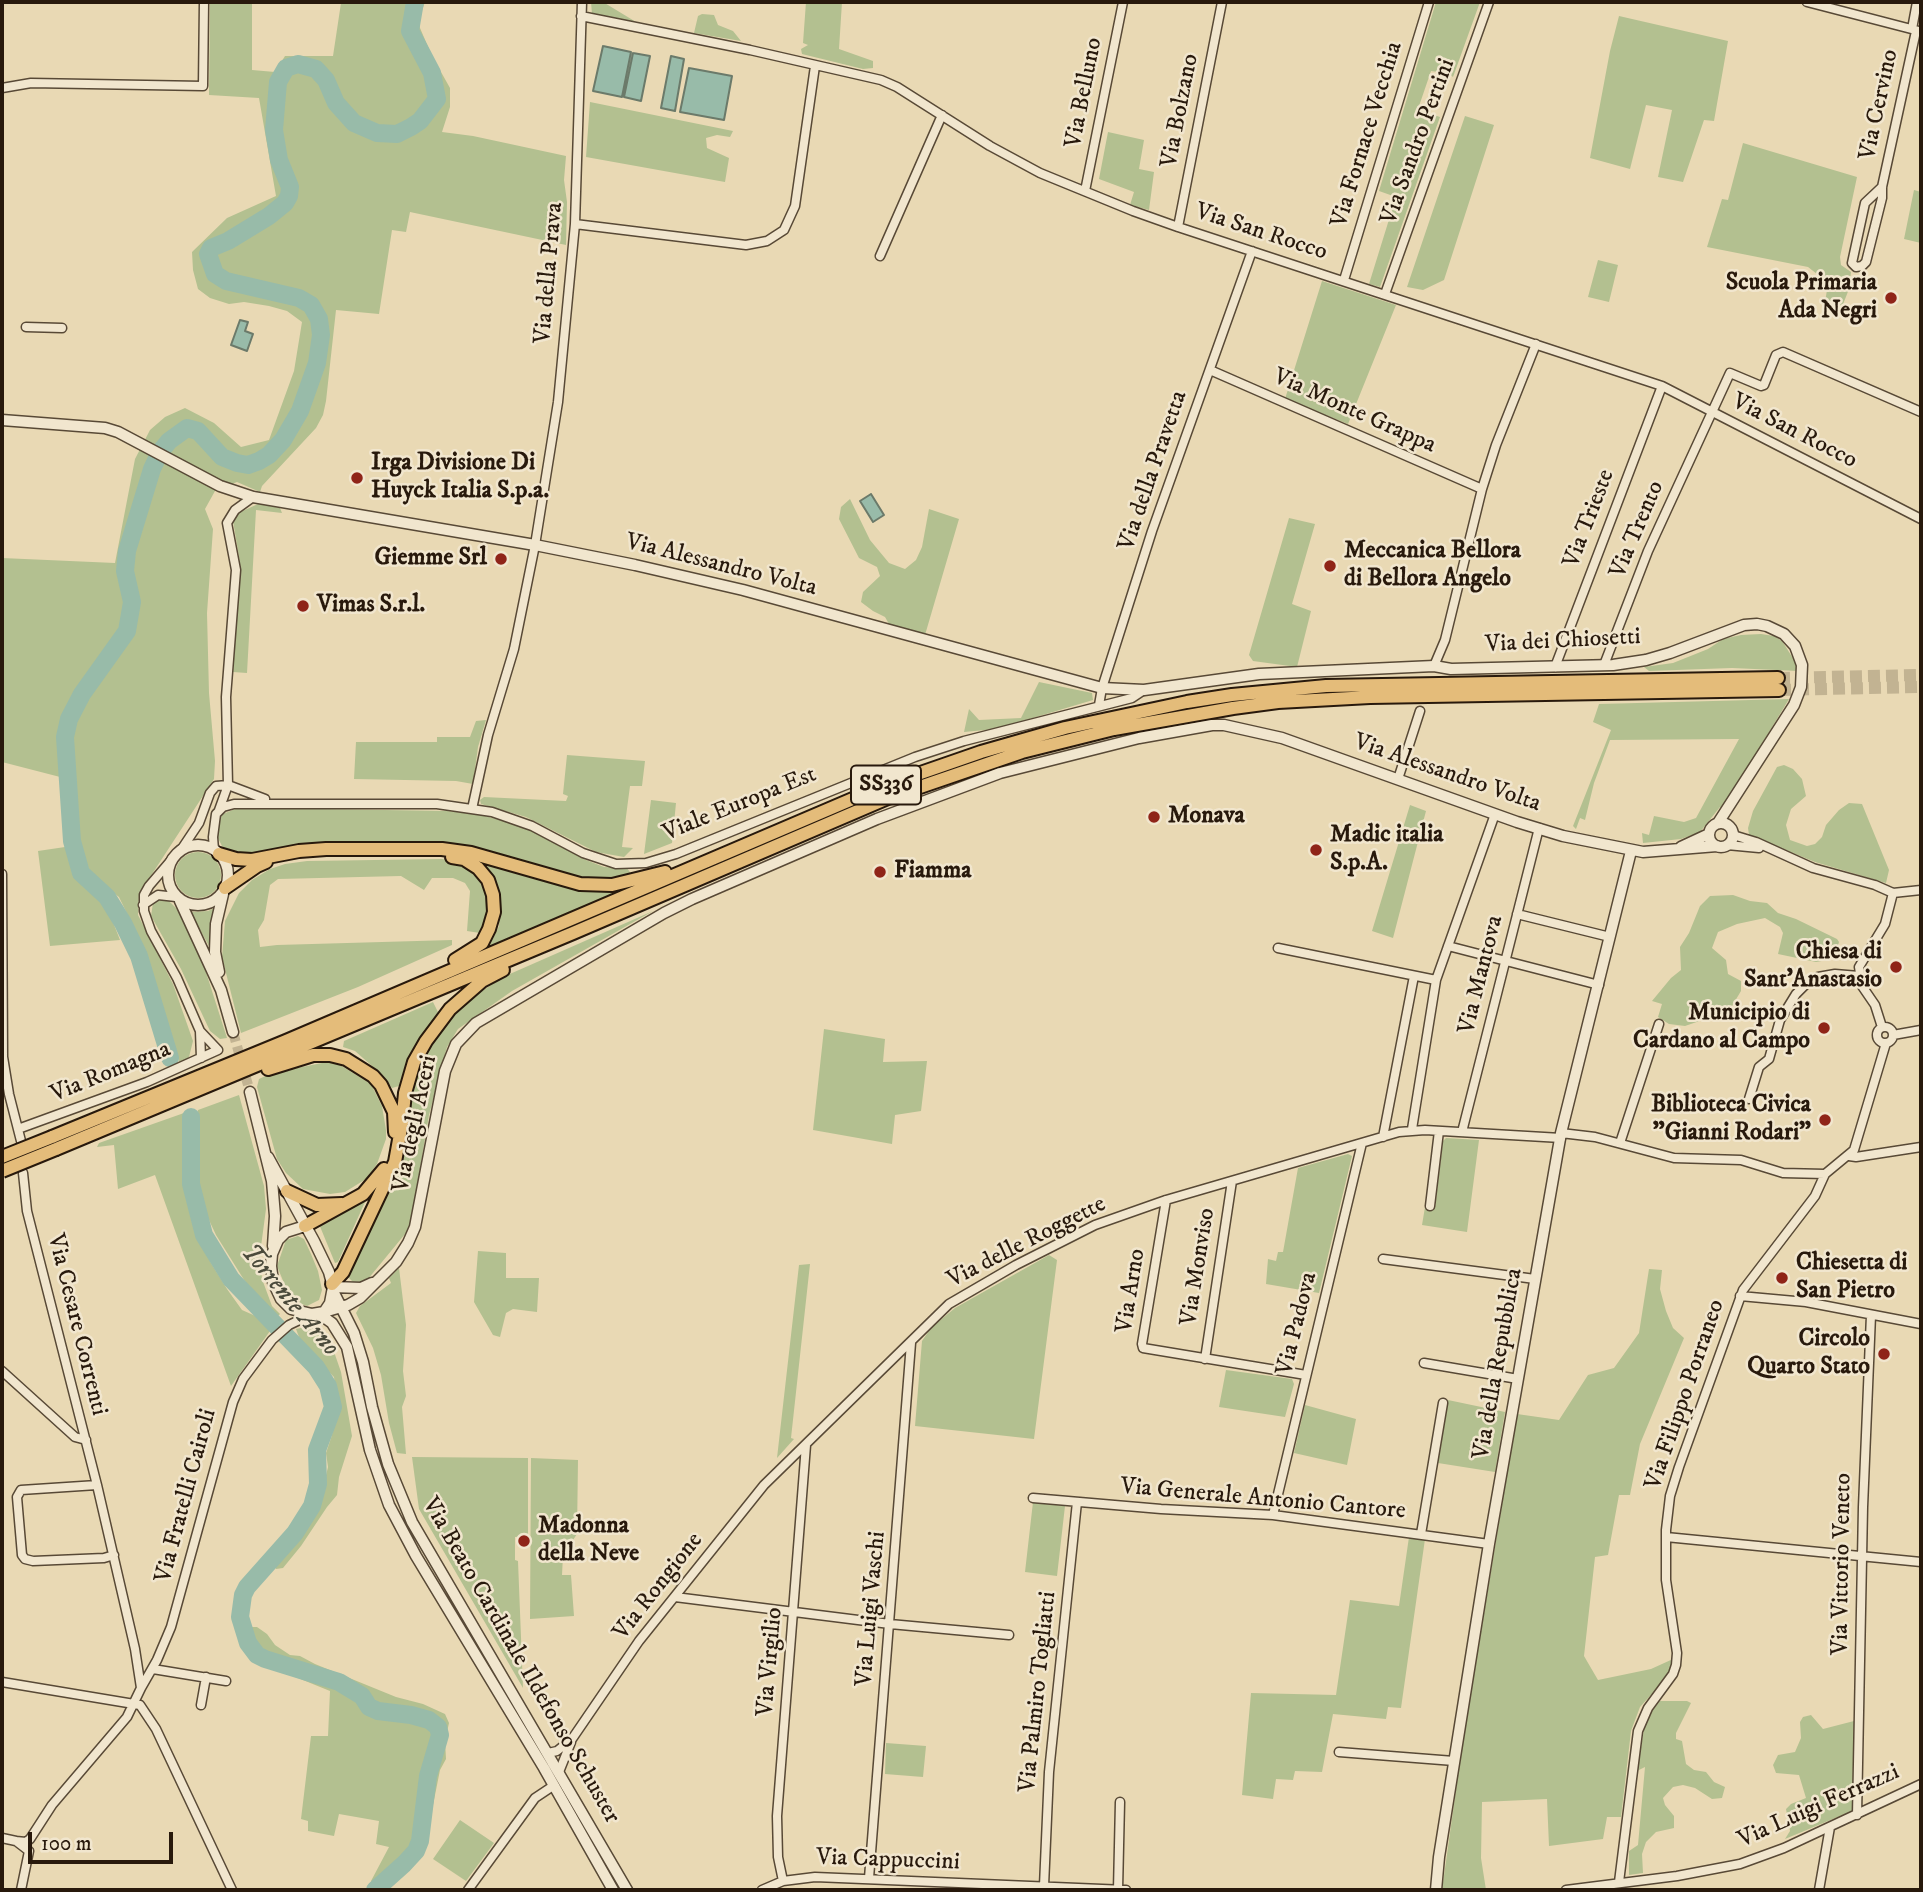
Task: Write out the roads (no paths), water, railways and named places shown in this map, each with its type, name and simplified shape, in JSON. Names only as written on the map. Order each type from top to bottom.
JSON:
[{"type":"highway","name":"SS336","points":[[2,1157],[54,1143],[165,1104],[899,794],[1022,752],[1114,729],[1233,708],[1326,699],[1778,684],[1369,684],[1278,690],[1198,701],[1065,728],[959,759],[883,786],[353,1011],[54,1143],[2,1171]]},
{"type":"highway","points":[[217,852],[236,859],[252,860],[326,849],[442,849],[471,853],[580,884],[612,884],[641,879],[733,851]]},
{"type":"highway","points":[[224,890],[257,866],[273,860],[327,855],[442,855],[464,859],[478,868],[488,880],[493,895],[494,912],[482,943],[468,953],[353,1011]]},
{"type":"highway","points":[[333,1287],[343,1272],[395,1162],[405,1093],[414,1062],[426,1041],[450,1010],[482,981],[573,933]]},
{"type":"highway","points":[[165,1104],[313,1055],[346,1059],[373,1076],[385,1092],[394,1112],[396,1128],[391,1153],[377,1179],[363,1194],[306,1226]]},
{"type":"highway","points":[[287,1191],[317,1205],[346,1203]]},
{"type":"street","points":[[2,88],[31,83],[203,86],[204,2]]},
{"type":"street","name":"Via della Prava","points":[[535,545],[558,402],[575,224],[582,2]]},
{"type":"street","name":"Via Belluno","points":[[1085,191],[1123,2]]},
{"type":"street","name":"Via Bolzano","points":[[1178,227],[1222,2]]},
{"type":"street","name":"Via Fornace Vecchia","points":[[1345,280],[1429,2]]},
{"type":"street","name":"Via Sandro Pertini","points":[[1385,295],[1489,2]]},
{"type":"street","points":[[1807,2],[1844,6],[1916,31]]},
{"type":"street","name":"Via Cervino","points":[[1882,187],[1865,203],[1852,263],[1856,267],[1866,262],[1882,198],[1882,187],[1916,31],[1917,2]]},
{"type":"street","name":"Via San Rocco","points":[[581,16],[881,80],[897,87],[1025,166],[1178,227],[1662,386],[1921,519]]},
{"type":"street","points":[[575,224],[746,246],[767,241],[784,230],[795,206],[815,66]]},
{"type":"street","points":[[880,256],[942,115]]},
{"type":"street","name":"Via della Pravetta","points":[[1099,705],[1102,688],[1157,518],[1252,251]]},
{"type":"street","points":[[26,327],[62,328]]},
{"type":"street","name":"Via dei Chiosetti","points":[[1434,666],[1445,640],[1482,489],[1496,445],[1536,344]]},
{"type":"street","name":"Via Trento","points":[[1604,665],[1648,551],[1730,373],[1764,385],[1776,355],[1780,352],[1921,412]]},
{"type":"street","name":"Via Monte Grappa","points":[[1210,370],[1482,489]]},
{"type":"street","name":"Via Trieste","points":[[1555,667],[1662,386]]},
{"type":"street","name":"Via Alessandro Volta","points":[[2,420],[104,428],[144,445],[220,486],[253,497],[535,545],[743,590],[1102,688],[1144,690],[1259,674]]},
{"type":"street","points":[[233,1032],[221,990],[215,952],[216,924],[228,873],[227,866],[217,852],[215,818],[228,785],[226,697],[236,570],[227,523],[235,510],[253,497]]},
{"type":"street","points":[[472,810],[488,735],[514,649],[535,545]]},
{"type":"street","name":"Via dei Chiosetti","points":[[1259,674],[1434,666],[1451,669],[1604,665],[1646,660],[1671,653],[1744,625],[1757,624],[1773,628],[1791,641],[1802,665],[1799,692],[1731,805],[1726,828]]},
{"type":"street","name":"Viale Europa Est","points":[[278,802],[437,804],[492,812],[532,826],[583,853],[616,864],[646,863],[676,854],[915,757],[964,741],[1132,698],[1144,690]]},
{"type":"street","points":[[1398,779],[1420,712]]},
{"type":"street","name":"Via Alessandro Volta","points":[[664,913],[877,819],[1000,774],[1094,748],[1212,725],[1266,734],[1495,814],[1631,851],[1739,845],[1770,850]]},
{"type":"street","points":[[201,1058],[200,1031],[177,978],[151,931],[143,905],[144,895],[202,819],[213,789],[228,785],[249,795],[278,802]]},
{"type":"street","points":[[219,810],[234,804],[278,802]]},
{"type":"street","points":[[1412,1129],[1436,980],[1495,814]]},
{"type":"street","name":"Via Alessandro Volta","points":[[1670,850],[1709,834],[1712,827],[1726,828],[1813,868],[1875,885],[1892,894]]},
{"type":"street","name":"Via Mantova","points":[[1462,1132],[1539,828]]},
{"type":"street","points":[[1709,834],[1711,841],[1722,846],[1726,828]]},
{"type":"street","points":[[217,852],[197,845],[177,854],[167,874],[168,882],[221,990]]},
{"type":"street","name":"Via della Repubblica","points":[[1436,1890],[1489,1544],[1561,1136],[1631,851]]},
{"type":"street","points":[[2,874],[2,1057],[21,1141]]},
{"type":"street","points":[[143,905],[158,895],[198,906],[208,904],[224,890]]},
{"type":"street","points":[[1882,1027],[1875,1006],[1862,986],[1859,967],[1885,924],[1892,894],[1921,890]]},
{"type":"street","name":"Via degli Aceri","points":[[360,1298],[396,1262],[415,1227],[445,1072],[456,1044],[476,1023],[664,913]]},
{"type":"street","points":[[1517,914],[1610,937]]},
{"type":"street","points":[[1448,946],[1599,985]]},
{"type":"street","points":[[1278,948],[1436,980]]},
{"type":"street","points":[[1749,1099],[1759,1067],[1769,1059],[1780,1020],[1796,994],[1808,982],[1818,977],[1835,974],[1859,976]]},
{"type":"street","points":[[1383,1137],[1414,976]]},
{"type":"street","points":[[1620,1143],[1659,1024]]},
{"type":"street","points":[[1882,1027],[1889,1028],[1893,1035],[1891,1041],[1886,1043],[1877,1037],[1882,1027]]},
{"type":"street","points":[[1893,1035],[1921,1030]]},
{"type":"street","name":"Via Romagna","points":[[18,1129],[147,1082],[218,1050],[200,1031]]},
{"type":"street","points":[[1849,1156],[1854,1150],[1886,1043]]},
{"type":"street","points":[[250,1092],[268,1157],[275,1216],[273,1282],[290,1318],[288,1326]]},
{"type":"street","name":"Via delle Roggette","points":[[785,1465],[949,1304],[1004,1272],[1095,1225],[1166,1200],[1383,1137],[1412,1129],[1595,1137],[1674,1158],[1741,1160],[1783,1173],[1825,1174]]},
{"type":"street","points":[[1430,1206],[1439,1130]]},
{"type":"street","name":"Via Padova","points":[[1273,1515],[1362,1143]]},
{"type":"street","points":[[1849,1156],[1921,1147]]},
{"type":"street","name":"Via Filippo Porraneo","points":[[1620,1886],[1638,1731],[1648,1708],[1673,1674],[1676,1665],[1677,1653],[1666,1580],[1666,1537],[1673,1486],[1743,1290],[1815,1196],[1825,1174],[1849,1156]]},
{"type":"street","points":[[268,1157],[329,1272],[333,1287],[330,1303],[318,1312]]},
{"type":"street","name":"Via Cesare Correnti","points":[[23,1173],[27,1211],[114,1555],[141,1688]]},
{"type":"street","name":"Via Monviso","points":[[1205,1359],[1232,1181]]},
{"type":"street","name":"Via Arno","points":[[1166,1200],[1143,1347],[1148,1350],[1306,1375]]},
{"type":"street","points":[[272,1254],[278,1240],[286,1231],[306,1226]]},
{"type":"street","points":[[1383,1259],[1535,1279]]},
{"type":"street","points":[[343,1272],[349,1287]]},
{"type":"street","points":[[333,1287],[361,1288],[379,1280]]},
{"type":"street","name":"Via Beato Cardinale Ildefonso Schuster","points":[[333,1287],[350,1323],[363,1362],[388,1464],[412,1522],[627,1890]]},
{"type":"street","points":[[1740,1296],[1806,1302],[1921,1324]]},
{"type":"street","points":[[281,1299],[291,1309],[318,1312],[341,1307],[360,1298]]},
{"type":"street","points":[[350,1323],[350,1311],[360,1298]]},
{"type":"street","name":"Via Beato Cardinale Ildefonso Schuster","points":[[318,1312],[332,1323],[347,1347],[370,1450],[389,1504],[416,1556],[613,1890]]},
{"type":"street","name":"Via Fratelli Cairoli","points":[[141,1688],[172,1627],[233,1402],[243,1379],[272,1340],[288,1326],[318,1312]]},
{"type":"street","name":"Via Vittorio Veneto","points":[[1857,1815],[1862,1556],[1871,1315]]},
{"type":"street","name":"Via Luigi Vaschi","points":[[869,1878],[911,1343]]},
{"type":"street","points":[[1424,1363],[1518,1379]]},
{"type":"street","points":[[2,1371],[75,1437],[86,1440]]},
{"type":"street","points":[[1421,1534],[1443,1403]]},
{"type":"street","name":"Via Virgilio","points":[[783,1881],[778,1857],[777,1816],[806,1445]]},
{"type":"street","name":"Via Rongione","points":[[559,1772],[572,1739],[639,1641],[764,1485],[785,1465]]},
{"type":"street","points":[[97,1485],[21,1490],[16,1497],[22,1555],[33,1560],[104,1558],[114,1555]]},
{"type":"street","name":"Via Generale Antonio Cantore","points":[[1033,1498],[1161,1510],[1273,1515],[1489,1544]]},
{"type":"street","name":"Via Palmiro Togliatti","points":[[1044,1886],[1049,1772],[1077,1502]]},
{"type":"street","points":[[1666,1537],[1921,1562]]},
{"type":"street","points":[[675,1597],[890,1624],[1009,1634]]},
{"type":"street","points":[[153,1669],[226,1681]]},
{"type":"street","points":[[201,1706],[206,1677]]},
{"type":"street","points":[[2,1682],[140,1705],[156,1729],[232,1890]]},
{"type":"street","points":[[2,1838],[26,1842],[30,1839],[52,1805],[127,1717],[141,1688]]},
{"type":"street","name":"Via Rongione","points":[[548,1753],[557,1751],[572,1739]]},
{"type":"street","points":[[1339,1752],[1454,1761]]},
{"type":"street","name":"Via Luigi Ferrazzi","points":[[1566,1890],[1620,1886],[1740,1864],[1830,1827],[1921,1784]]},
{"type":"street","points":[[468,1890],[535,1798],[553,1786]]},
{"type":"street","points":[[1118,1890],[1120,1802]]},
{"type":"street","points":[[1819,1890],[1830,1827]]},
{"type":"street","points":[[16,1841],[29,1851],[21,1890]]},
{"type":"street","name":"Via Cappuccini","points":[[762,1890],[783,1881],[815,1877],[1015,1888],[1044,1886],[1126,1890]]},
{"type":"waterway","name":"Torrente Arno","points":[[170,1058],[139,956],[107,897],[81,873],[72,841],[65,737],[69,719],[82,694],[127,631],[132,602],[125,571],[127,551],[152,469],[160,452],[169,441],[187,428],[198,431],[222,457],[248,465],[259,461],[283,440],[300,411],[317,363],[321,335],[319,319],[311,305],[299,298],[226,281],[215,274],[208,254],[211,248],[269,216],[285,203],[289,196],[290,187],[279,160],[274,130],[278,82],[286,68],[298,64],[316,69],[326,80],[336,103],[354,123],[377,133],[397,134],[411,127],[420,121],[437,99],[432,73],[410,31],[415,2]]},
{"type":"waterway","name":"Torrente Arno","points":[[191,1117],[191,1184],[204,1235],[231,1279],[316,1367],[328,1386],[333,1407],[317,1450],[318,1484],[312,1506],[295,1533],[243,1595],[240,1617],[248,1643],[257,1655],[265,1659],[339,1682],[362,1696],[369,1707],[378,1711],[429,1720],[438,1727],[440,1735],[428,1776],[420,1841],[416,1851],[375,1890]]},
{"type":"tunnel","points":[[1778,678],[1921,675]]},
{"type":"tunnel","points":[[1779,690],[1921,687]]},
{"type":"tunnel","points":[[233,1032],[250,1092]]},
{"type":"place","name":"Scuola Primaria Ada Negri","points":[[1891,298]]},
{"type":"place","name":"Irga Divisione Di Huyck Italia S.p.a.","points":[[357,478]]},
{"type":"place","name":"Giemme Srl","points":[[501,559]]},
{"type":"place","name":"Meccanica Bellora di Bellora Angelo","points":[[1330,566]]},
{"type":"place","name":"Vimas S.r.l.","points":[[303,606]]},
{"type":"place","name":"Monava","points":[[1154,817]]},
{"type":"place","name":"Madic italia S.p.A.","points":[[1316,850]]},
{"type":"place","name":"Fiamma","points":[[880,872]]},
{"type":"place","name":"Chiesa di Sant'Anastasio","points":[[1896,967]]},
{"type":"place","name":"Municipio di Cardano al Campo","points":[[1824,1028]]},
{"type":"place","name":"Biblioteca Civica \"Gianni Rodari\"","points":[[1825,1120]]},
{"type":"place","name":"Chiesetta di San Pietro","points":[[1782,1278]]},
{"type":"place","name":"Circolo Quarto Stato","points":[[1884,1354]]},
{"type":"place","name":"Madonna della Neve","points":[[524,1541]]}]
